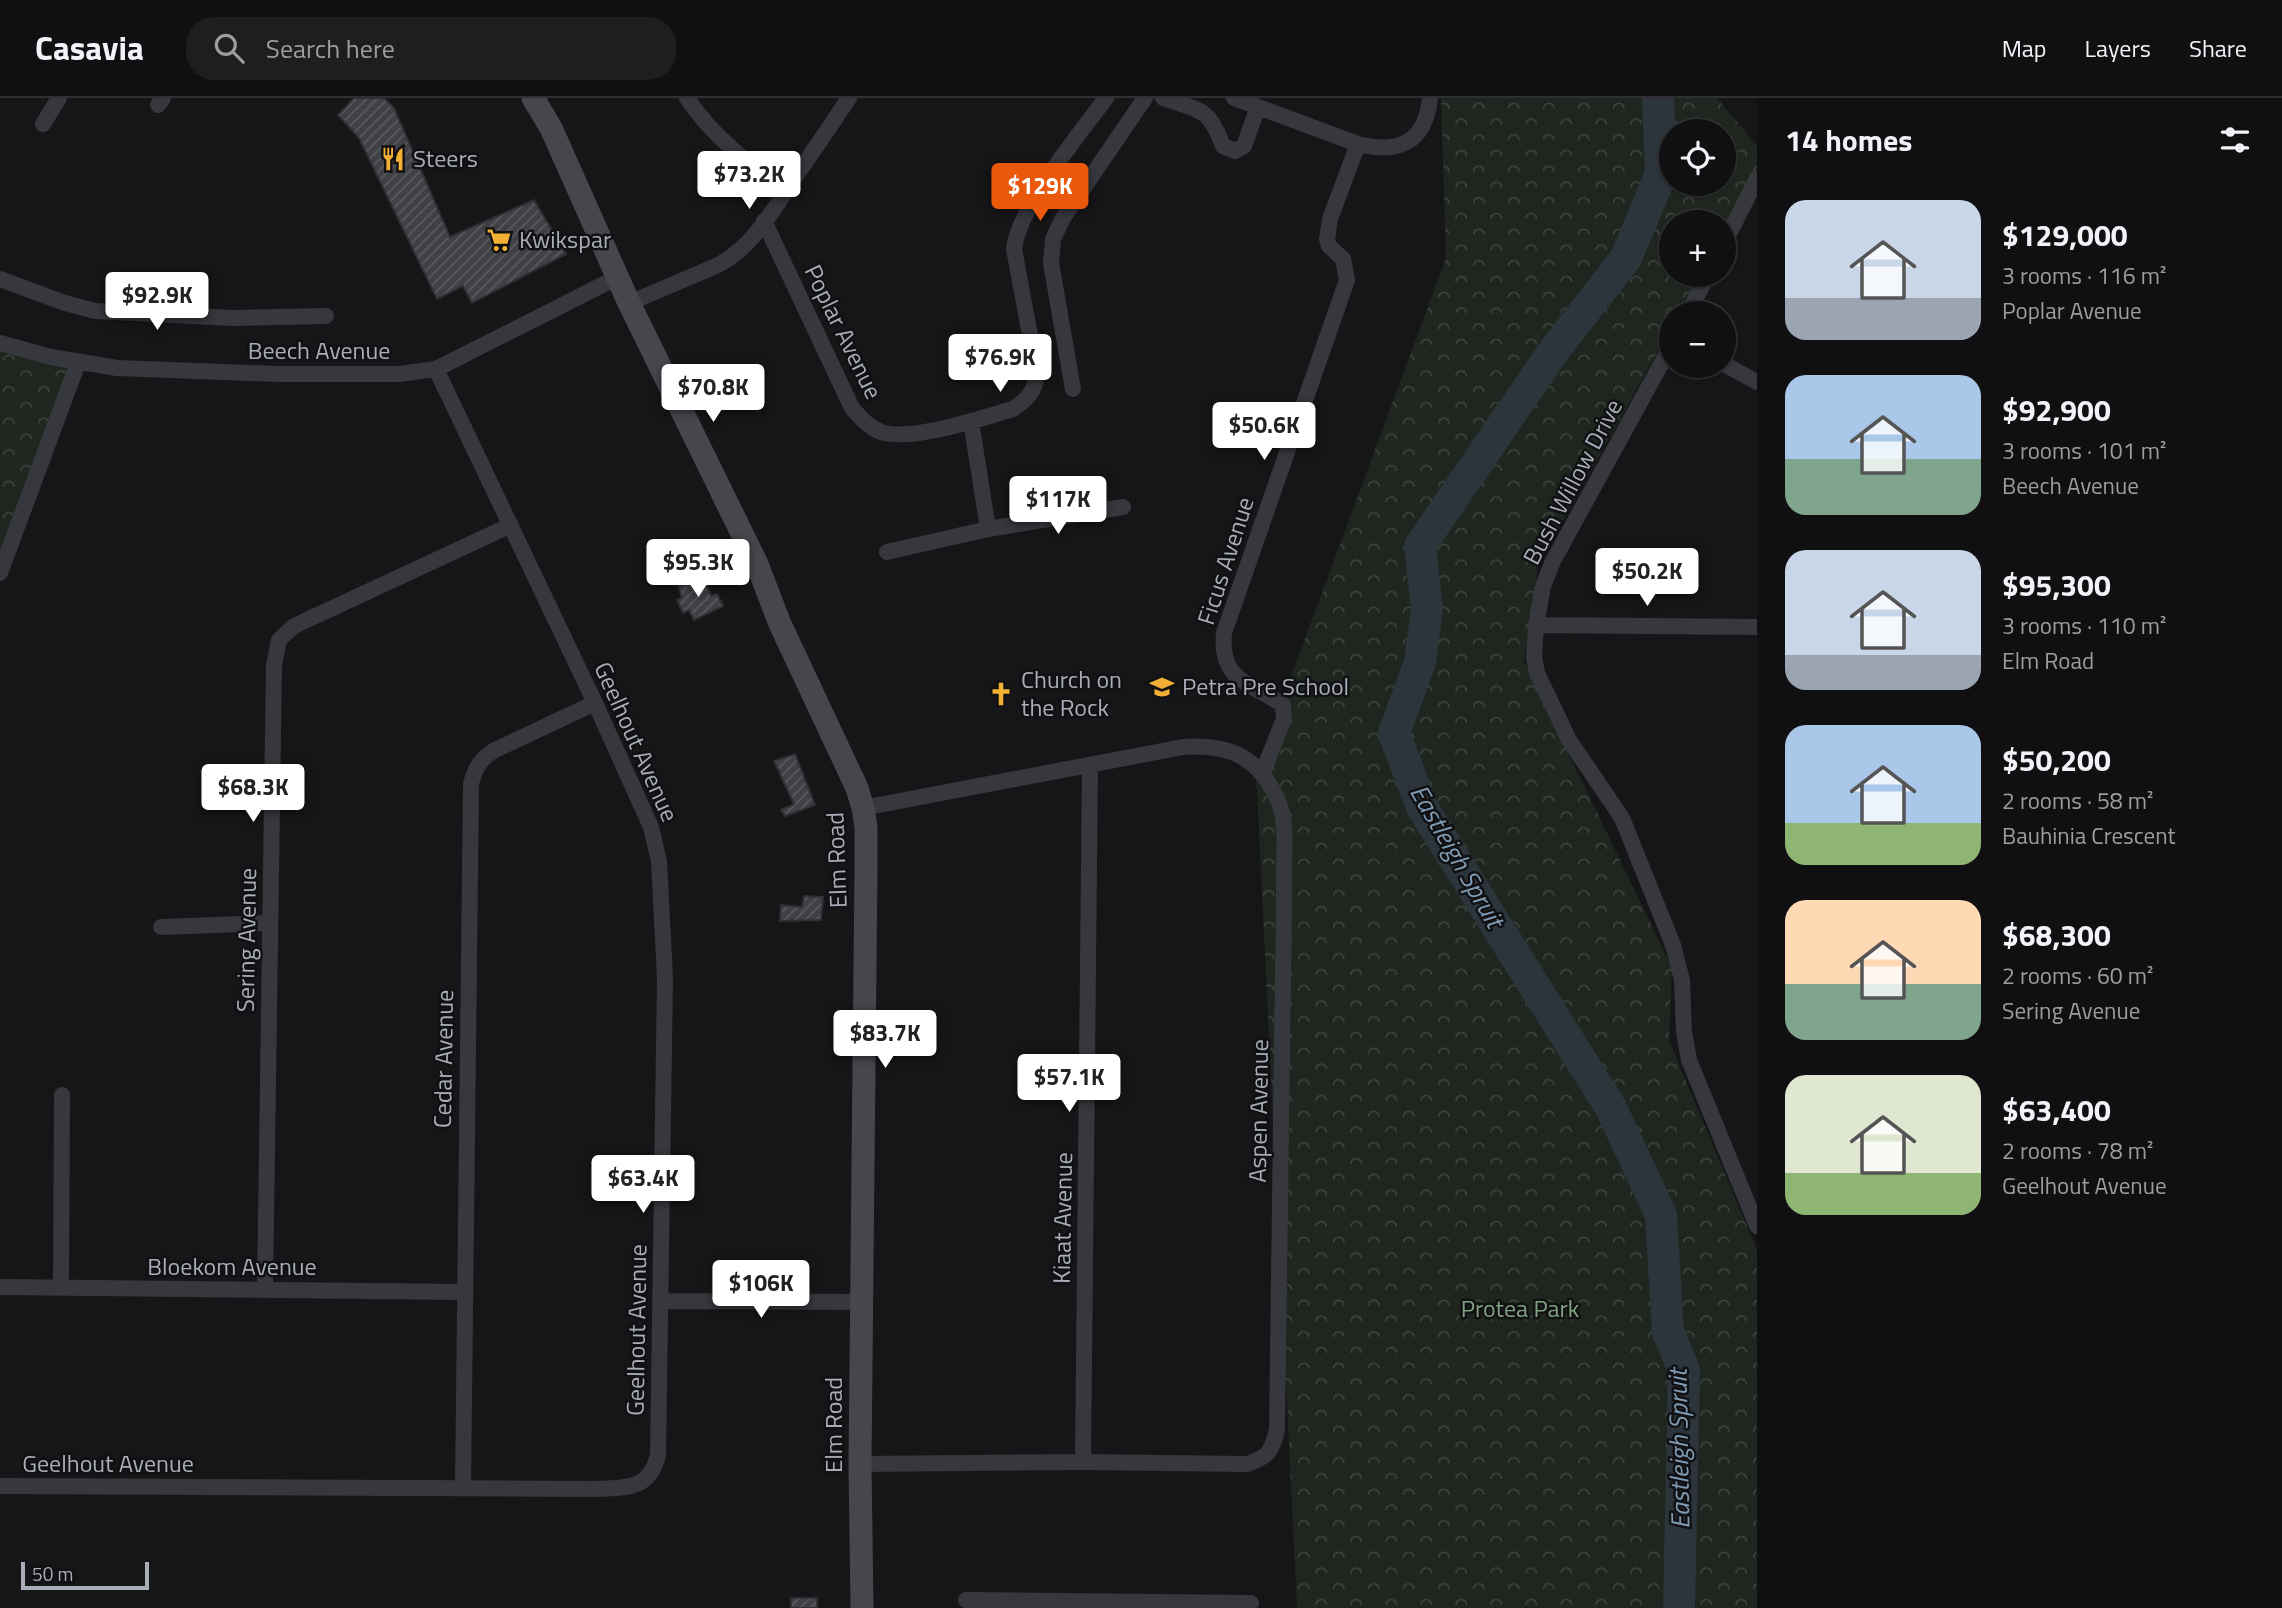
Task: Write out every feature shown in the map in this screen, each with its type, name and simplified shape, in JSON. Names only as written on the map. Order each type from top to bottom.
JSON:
[{"type":"street","points":[[43,124],[59,98]]},
{"type":"street","name":"Elm Road","points":[[533,98],[551,128],[629,303],[757,564],[780,624],[844,759],[863,808],[866,879],[860,1464],[862,1608]]},
{"type":"street","points":[[687,98],[722,139],[785,192]]},
{"type":"street","points":[[629,303],[730,259],[745,246],[849,98]]},
{"type":"street","name":"Poplar Avenue","points":[[765,221],[852,408],[863,421],[873,428],[895,435],[971,421],[1013,409],[1033,391],[1037,373],[1014,249],[1016,235],[1041,191],[1106,98]]},
{"type":"street","points":[[1073,389],[1051,263],[1053,239],[1063,218],[1145,98]]},
{"type":"street","points":[[1163,98],[1207,114],[1214,123],[1223,146],[1235,151],[1244,146],[1258,107]]},
{"type":"street","points":[[1234,98],[1378,149],[1404,144],[1416,135],[1425,124],[1430,98]]},
{"type":"street","name":"Ficus Avenue","points":[[1262,774],[1284,719],[1283,705],[1231,671],[1222,648],[1224,633],[1348,280],[1343,259],[1329,246],[1327,230],[1358,144]]},
{"type":"street","points":[[1736,220],[1757,178]]},
{"type":"street","name":"Beech Avenue","points":[[0,343],[78,363],[117,368],[278,374],[399,374],[436,369],[618,277]]},
{"type":"street","points":[[0,279],[94,311],[234,318],[326,316]]},
{"type":"street","points":[[0,573],[78,363]]},
{"type":"street","name":"Bush Willow Drive","points":[[1659,368],[1553,561],[1543,586],[1534,657],[1544,690],[1569,740],[1622,818],[1673,944],[1682,980],[1684,1032],[1689,1060],[1757,1226]]},
{"type":"street","name":"Geelhout Avenue","points":[[0,1486],[594,1489],[635,1486],[652,1473],[658,1455],[666,978],[659,861],[651,827],[595,703],[436,369]]},
{"type":"street","points":[[1736,371],[1757,382]]},
{"type":"street","points":[[971,421],[988,529]]},
{"type":"street","points":[[887,552],[988,529],[1123,507]]},
{"type":"street","name":"Sering Avenue","points":[[265,1289],[274,664],[279,640],[293,626],[511,526]]},
{"type":"street","points":[[1536,625],[1757,627]]},
{"type":"street","name":"Cedar Avenue","points":[[463,1488],[471,784],[475,769],[482,759],[494,751],[595,703]]},
{"type":"street","name":"Aspen Avenue","points":[[860,1464],[1247,1464],[1264,1458],[1272,1449],[1277,1430],[1284,829],[1280,806],[1262,774],[1249,761],[1230,750],[1208,746],[1182,747],[863,808]]},
{"type":"street","name":"Kiaat Avenue","points":[[1083,1462],[1090,765]]},
{"type":"street","points":[[162,927],[270,923]]},
{"type":"street","points":[[61,1288],[62,1095]]},
{"type":"street","name":"Bloekom Avenue","points":[[0,1287],[464,1292]]},
{"type":"street","points":[[660,1301],[862,1302]]},
{"type":"street","points":[[967,1600],[1112,1605],[1251,1603]]},
{"type":"green space","name":"Protea Park","points":[[1441,98],[1717,98],[1734,119],[1659,119],[1659,196],[1736,196],[1736,121],[1757,146],[1757,176],[1736,214],[1736,210],[1659,210],[1659,287],[1694,287],[1687,301],[1659,301],[1659,349],[1538,566],[1524,661],[1672,968],[1669,1041],[1757,1250],[1757,1608],[1297,1608],[1256,771],[1446,258]]},
{"type":"green space","points":[[0,340],[75,361],[0,570]]},
{"type":"building","points":[[354,98],[384,98],[394,108],[450,237],[534,200],[566,254],[472,303],[463,286],[437,299],[359,138],[338,115]]},
{"type":"building","points":[[704,576],[711,596],[717,594],[723,606],[694,620],[689,610],[683,613],[677,600],[682,598],[678,586]]},
{"type":"building","points":[[795,754],[815,805],[785,816],[781,810],[794,804],[774,761]]},
{"type":"building","points":[[804,896],[823,897],[821,920],[780,921],[781,905],[802,907]]},
{"type":"building","points":[[791,1598],[817,1598],[817,1608],[791,1608]]},
{"type":"waterway","name":"Eastleigh Spruit","points":[[1658,98],[1661,174],[1626,258],[1553,352],[1420,546],[1427,609],[1420,662],[1394,733],[1422,807],[1611,1108],[1661,1215],[1668,1332],[1684,1370],[1679,1608]]},
{"type":"place","name":"Steers","points":[[393,159]]},
{"type":"place","name":"Kwikspar","points":[[499,240]]},
{"type":"place","name":"Petra Pre School","points":[[1162,687]]},
{"type":"place","name":"Church on the Rock","points":[[1001,694]]}]
